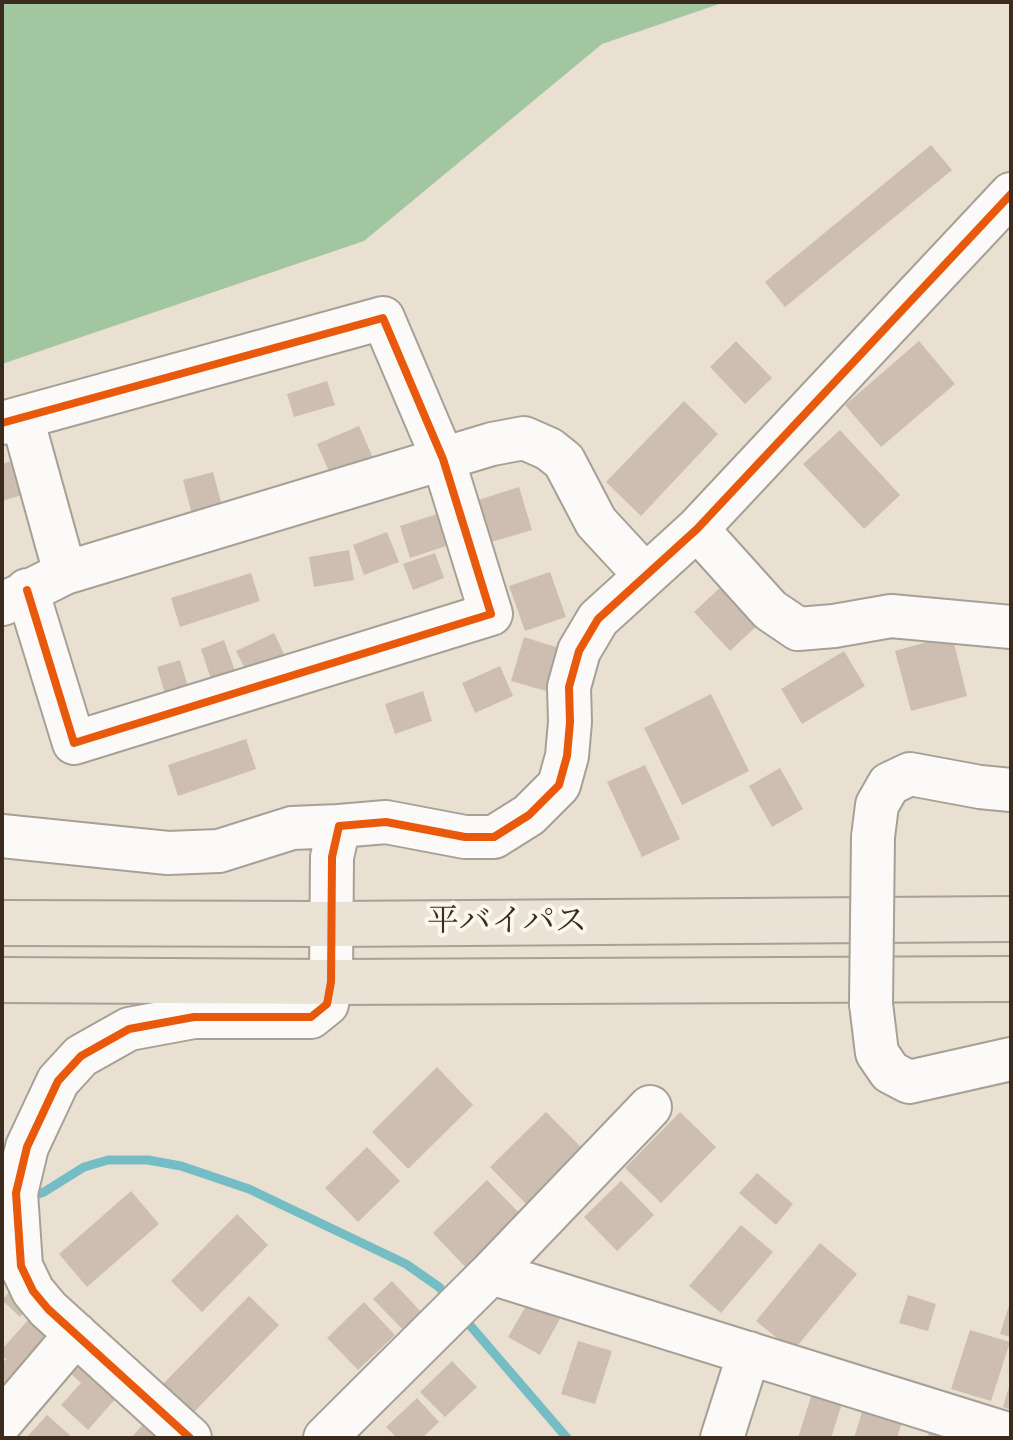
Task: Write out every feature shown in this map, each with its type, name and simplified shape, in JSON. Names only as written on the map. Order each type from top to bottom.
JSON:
[{"type":"highway","name":"平バイパス","points":[[2,923],[1011,919]]},
{"type":"highway","name":"平バイパス","points":[[2,980],[1011,979]]},
{"type":"street","points":[[2,836],[168,853],[219,851],[292,828],[386,822],[465,837],[494,837],[529,815],[559,785],[567,756],[569,687],[579,651],[598,619],[697,529],[1011,194]]},
{"type":"street","points":[[65,573],[12,421],[383,318],[443,459],[491,614],[74,743],[14,598],[65,573],[443,459],[492,444],[524,438],[549,449],[564,461],[596,522],[645,575]]},
{"type":"street","points":[[697,529],[770,610],[798,629],[891,616],[1011,627]]},
{"type":"street","points":[[1011,790],[910,774],[889,784],[877,805],[873,837],[871,1004],[877,1053],[890,1072],[909,1082],[1011,1059]]},
{"type":"street","points":[[190,1438],[48,1309],[33,1291],[12,1277],[16,1208],[27,1147],[58,1081],[81,1056],[129,1029],[194,1017],[311,1017],[327,1004],[331,982],[332,857],[339,826]]},
{"type":"street","points":[[325,1438],[491,1273],[650,1107]]},
{"type":"street","points":[[491,1273],[1011,1435]]},
{"type":"street","points":[[2,1421],[76,1334]]},
{"type":"street","points":[[733,1435],[749,1353]]},
{"type":"green space","points":[[2,2],[725,2],[602,44],[364,241],[2,364]]},
{"type":"building","points":[[931,145],[952,170],[785,307],[765,282]]},
{"type":"building","points":[[736,341],[772,378],[745,404],[710,367]]},
{"type":"building","points":[[919,341],[955,384],[881,447],[845,405]]},
{"type":"building","points":[[327,381],[335,405],[294,417],[287,394]]},
{"type":"building","points":[[684,401],[718,434],[641,516],[606,482]]},
{"type":"building","points":[[359,426],[374,460],[332,478],[317,444]]},
{"type":"building","points":[[840,430],[900,495],[864,529],[803,464]]},
{"type":"building","points":[[11,461],[22,495],[2,501],[2,464]]},
{"type":"building","points":[[213,472],[223,509],[193,518],[183,480]]},
{"type":"building","points":[[519,487],[532,530],[488,543],[475,501]]},
{"type":"building","points":[[437,514],[446,546],[410,558],[400,526]]},
{"type":"building","points":[[387,532],[399,562],[364,575],[353,545]]},
{"type":"building","points":[[349,550],[354,580],[314,587],[309,557]]},
{"type":"building","points":[[435,553],[444,578],[413,590],[403,564]]},
{"type":"building","points":[[550,572],[566,617],[525,631],[509,586]]},
{"type":"building","points":[[251,573],[260,601],[180,627],[171,598]]},
{"type":"building","points":[[727,581],[763,620],[730,651],[694,612]]},
{"type":"building","points":[[274,633],[287,660],[250,678],[236,651]]},
{"type":"building","points":[[952,635],[967,696],[911,711],[895,651]]},
{"type":"building","points":[[524,637],[559,648],[546,691],[511,681]]},
{"type":"building","points":[[224,640],[236,674],[212,682],[201,649]]},
{"type":"building","points":[[844,651],[865,686],[802,724],[781,689]]},
{"type":"building","points":[[180,660],[189,690],[166,697],[157,667]]},
{"type":"building","points":[[500,666],[513,696],[475,713],[462,683]]},
{"type":"building","points":[[423,691],[432,721],[395,734],[385,704]]},
{"type":"building","points":[[711,694],[749,771],[682,805],[644,728]]},
{"type":"building","points":[[246,739],[256,769],[178,796],[168,765]]},
{"type":"building","points":[[645,765],[680,839],[642,857],[607,782]]},
{"type":"building","points":[[780,768],[803,809],[772,827],[749,786]]},
{"type":"building","points":[[437,1067],[473,1105],[408,1169],[372,1132]]},
{"type":"building","points":[[546,1112],[586,1152],[529,1207],[490,1167]]},
{"type":"building","points":[[680,1112],[716,1147],[661,1203],[625,1168]]},
{"type":"building","points":[[367,1147],[400,1181],[358,1222],[325,1188]]},
{"type":"building","points":[[757,1173],[793,1204],[776,1225],[739,1193]]},
{"type":"building","points":[[487,1180],[525,1219],[470,1272],[433,1233]]},
{"type":"building","points":[[621,1181],[654,1215],[617,1251],[584,1217]]},
{"type":"building","points":[[131,1191],[159,1224],[87,1287],[59,1254]]},
{"type":"building","points":[[237,1214],[268,1245],[202,1312],[171,1281]]},
{"type":"building","points":[[741,1225],[773,1252],[721,1313],[689,1286]]},
{"type":"building","points":[[820,1243],[857,1274],[793,1351],[756,1321]]},
{"type":"building","points":[[392,1281],[425,1316],[406,1333],[373,1299]]},
{"type":"building","points":[[13,1288],[31,1304],[20,1317],[2,1300]]},
{"type":"building","points":[[908,1295],[936,1304],[928,1331],[899,1323]]},
{"type":"building","points":[[249,1296],[279,1325],[192,1414],[163,1384]]},
{"type":"building","points":[[530,1299],[561,1317],[540,1355],[508,1337]]},
{"type":"building","points":[[364,1302],[395,1335],[358,1370],[327,1338]]},
{"type":"building","points":[[1011,1302],[1011,1337],[1000,1334]]},
{"type":"building","points":[[30,1318],[56,1340],[2,1400],[2,1364],[6,1359],[2,1356],[2,1349]]},
{"type":"building","points":[[970,1330],[1010,1342],[991,1401],[951,1389]]},
{"type":"building","points":[[578,1341],[612,1351],[595,1404],[561,1394]]},
{"type":"building","points":[[84,1354],[124,1389],[88,1430],[61,1405],[81,1383],[68,1371]]},
{"type":"building","points":[[452,1361],[477,1387],[445,1417],[420,1392]]},
{"type":"building","points":[[1011,1383],[1011,1410],[1003,1407]]},
{"type":"building","points":[[815,1384],[845,1394],[831,1438],[798,1438]]},
{"type":"building","points":[[417,1398],[439,1422],[422,1438],[397,1438],[386,1427]]},
{"type":"building","points":[[866,1399],[905,1412],[897,1438],[854,1438]]},
{"type":"building","points":[[47,1415],[73,1438],[26,1438]]},
{"type":"building","points":[[146,1421],[164,1438],[131,1438]]},
{"type":"building","points":[[931,1426],[968,1438],[927,1438]]},
{"type":"waterway","points":[[27,1198],[44,1192],[84,1167],[108,1160],[148,1160],[181,1166],[249,1189],[406,1264],[439,1287],[449,1298]]},
{"type":"waterway","points":[[462,1316],[567,1438]]},
{"type":"cycle path","points":[[190,1438],[48,1309],[33,1291],[21,1266],[16,1193],[27,1147],[58,1081],[81,1056],[129,1029],[194,1017],[311,1017],[327,1004],[331,982],[332,857],[339,826],[386,822],[465,837],[494,837],[529,815],[559,785],[567,756],[569,687],[579,651],[598,619],[697,529],[1011,194]]},
{"type":"cycle path","points":[[2,423],[383,318],[443,459],[491,614],[74,743],[27,590]]}]
